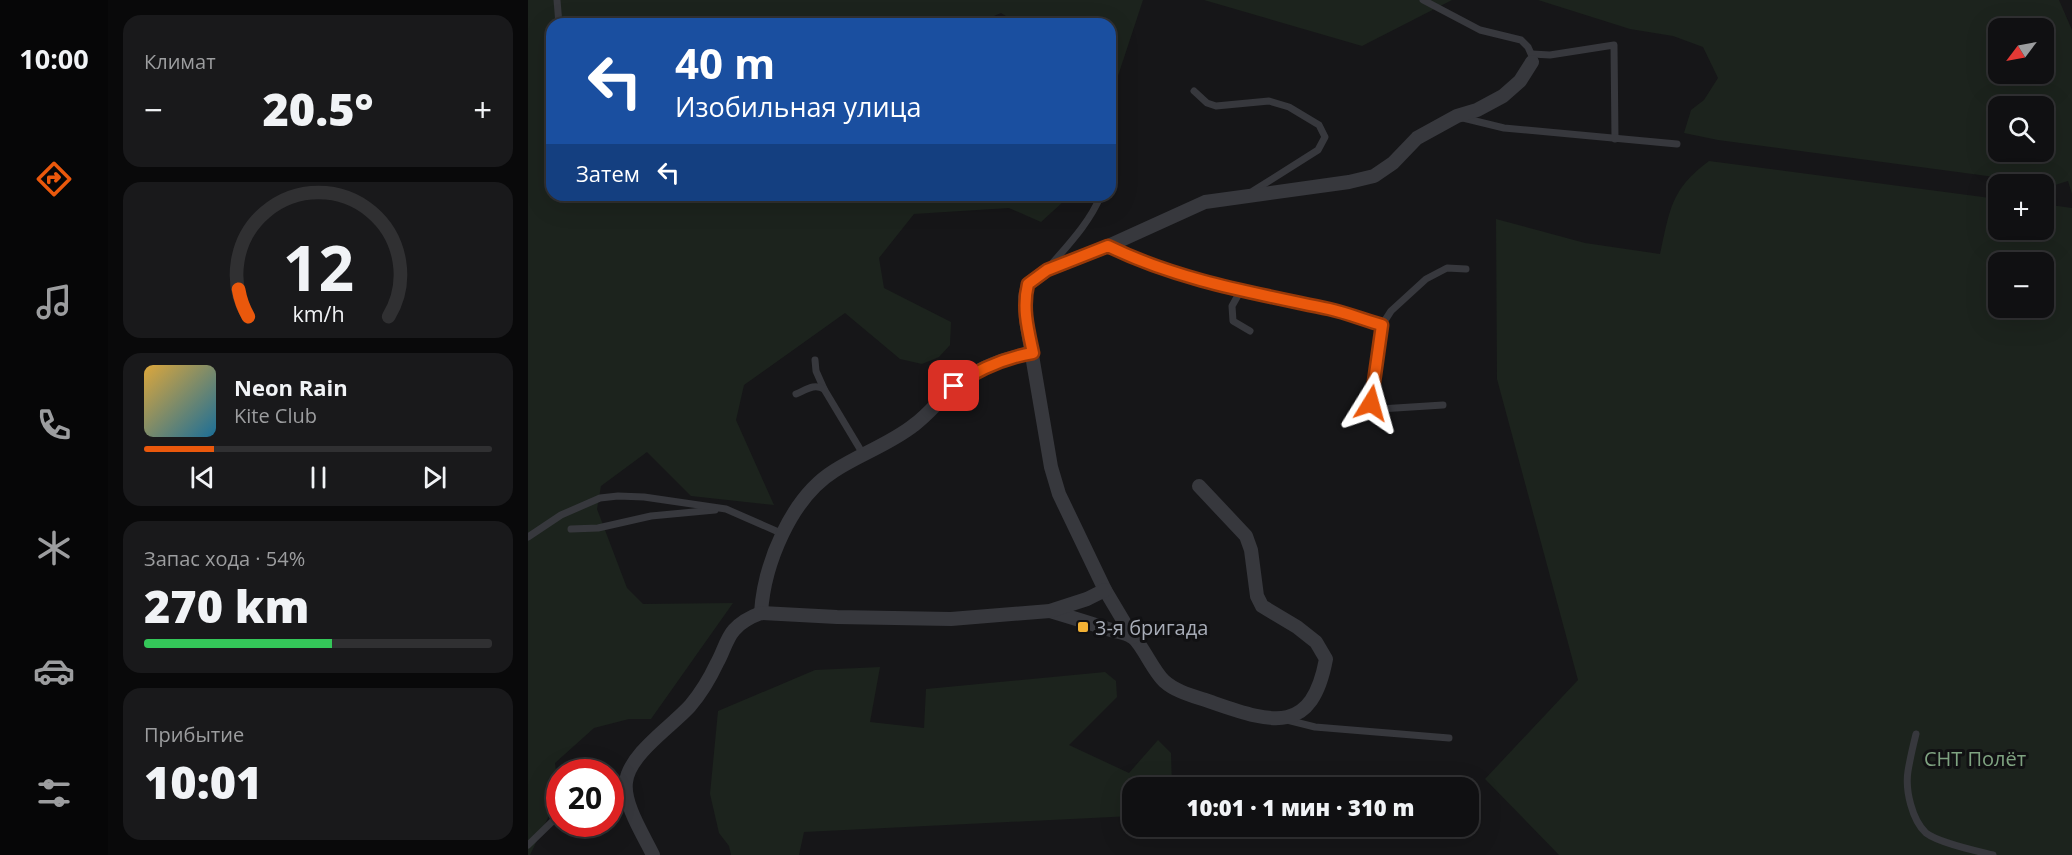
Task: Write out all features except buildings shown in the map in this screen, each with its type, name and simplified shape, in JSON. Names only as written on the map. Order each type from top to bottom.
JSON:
[{"type":"street","points":[[1199,486],[1246,536],[1251,550],[1257,596],[1262,606],[1297,627],[1316,642],[1326,659],[1315,696],[1300,713],[1281,718],[1259,717],[1177,689],[1162,680],[1133,637],[1105,590],[1059,494],[1051,468],[1026,320],[1025,297],[1028,284],[1047,270],[1108,246],[1204,202],[1349,182],[1374,176],[1393,163],[1417,138],[1457,116],[1477,110],[1503,96],[1520,81],[1532,58]]},
{"type":"street","points":[[761,613],[767,574],[783,534],[805,498],[817,485],[832,472],[914,426],[954,386],[969,376],[989,365],[1014,356],[1033,353]]},
{"type":"street","points":[[653,855],[629,803],[626,782],[634,763],[699,695],[718,663],[731,634],[743,622],[761,613],[951,619],[1050,611],[1087,599],[1105,590]]},
{"type":"street","points":[[1050,611],[1133,637]]},
{"type":"lane","points":[[557,0],[558,18]]},
{"type":"lane","points":[[1423,0],[1480,30],[1521,40],[1528,46],[1532,58],[1614,45],[1615,139]]},
{"type":"lane","points":[[1194,91],[1207,103],[1216,106],[1269,101],[1279,103],[1319,125],[1323,131],[1325,137],[1318,150],[1246,196]]},
{"type":"lane","points":[[1457,116],[1504,128],[1677,144]]},
{"type":"lane","points":[[1047,270],[1077,234],[1099,201]]},
{"type":"lane","points":[[1108,246],[1159,268],[1382,325]]},
{"type":"lane","points":[[1443,405],[1380,409],[1374,407],[1371,398],[1382,325],[1390,311],[1426,279],[1447,268],[1466,269]]},
{"type":"lane","points":[[1241,290],[1232,306],[1233,321],[1250,331]]},
{"type":"lane","points":[[815,360],[816,371],[824,389],[863,454]]},
{"type":"lane","points":[[796,394],[811,387],[817,386],[824,389]]},
{"type":"lane","points":[[528,537],[561,515],[600,498],[644,497],[726,509],[783,534]]},
{"type":"lane","points":[[571,529],[598,528],[651,516],[726,509]]},
{"type":"lane","points":[[1281,718],[1316,727],[1449,738]]},
{"type":"lane","points":[[1916,734],[1907,773],[1910,801],[1918,823],[1927,834],[1951,844],[1994,855]]},
{"type":"lane","points":[[528,844],[546,827]]},
{"type":"green space","points":[[528,0],[1143,0],[1116,82],[1116,18],[1009,18],[1001,13],[989,18],[546,18],[546,201],[1064,201],[1041,222],[1009,208],[914,214],[879,258],[884,288],[951,322],[950,345],[939,357],[922,364],[900,359],[845,313],[744,385],[736,420],[774,505],[691,496],[647,452],[601,486],[597,509],[627,588],[643,604],[733,603],[651,719],[629,719],[594,728],[559,759],[546,759],[546,822],[528,855]]},
{"type":"green space","points":[[1204,0],[1452,0],[1362,46]]},
{"type":"green space","points":[[1538,0],[2059,0],[2072,30],[2072,194],[2068,181],[2054,185],[2054,174],[1988,174],[1988,176],[1718,140],[1684,133],[1691,110],[1704,100],[1718,78],[1703,47],[1673,36],[1630,29]]},
{"type":"green space","name":"СНТ Полёт","points":[[1709,161],[1988,198],[1988,240],[2054,240],[2054,206],[2072,208],[2072,855],[1559,855],[1485,779],[1578,680],[1497,379],[1496,219],[1585,243],[1660,254],[1670,213],[1686,182]]},
{"type":"green space","points":[[880,667],[870,722],[924,728],[926,689],[1105,672],[1116,681],[1117,697],[1069,745],[1129,773],[1158,740],[1171,753],[1172,777],[1122,777],[1122,816],[804,832],[799,855],[731,855],[729,846],[719,833],[710,794],[718,711],[815,670]]},
{"type":"place","name":"3-я бригада","points":[[1083,627]]},
{"type":"route","points":[[954,386],[989,365],[1014,356],[1033,353],[1026,320],[1025,297],[1028,284],[1047,270],[1108,246],[1159,268],[1382,325],[1371,403]]}]
